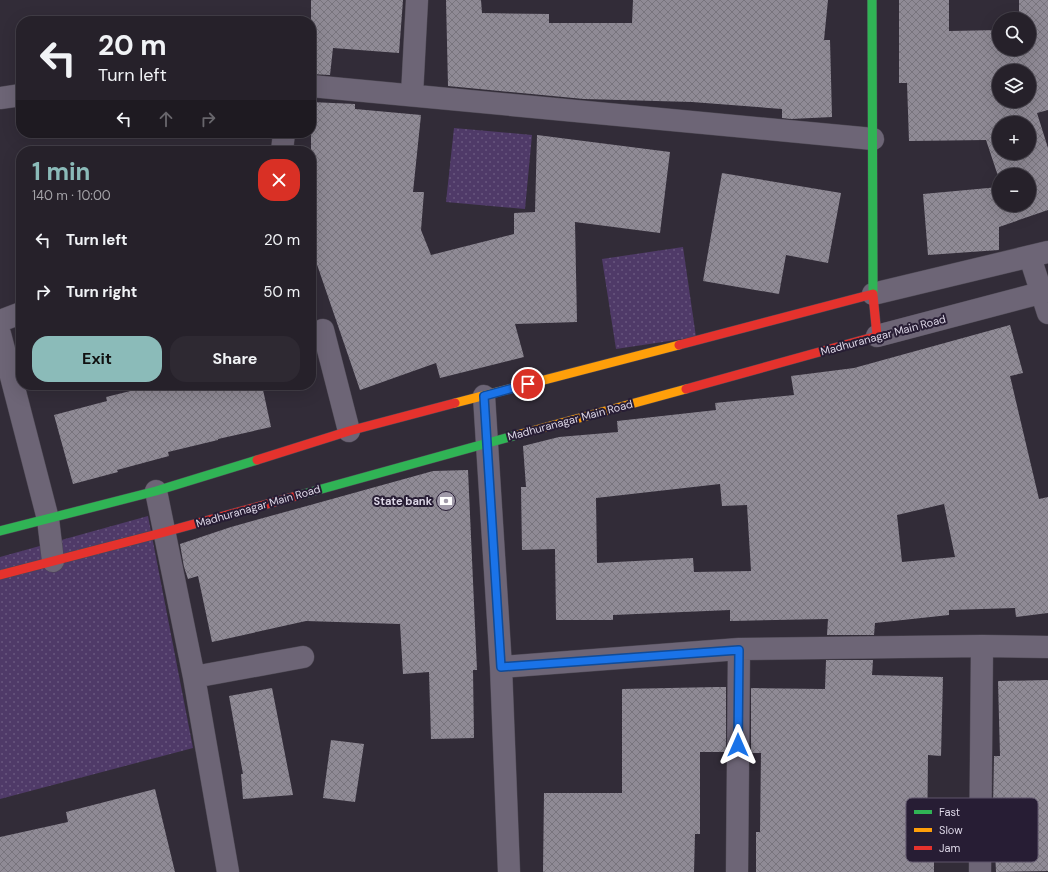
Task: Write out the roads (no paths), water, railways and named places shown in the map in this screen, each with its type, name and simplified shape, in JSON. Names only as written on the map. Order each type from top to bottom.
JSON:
[{"type":"street","points":[[412,95],[417,0]]},
{"type":"street","points":[[872,0],[873,294],[877,336]]},
{"type":"street","points":[[316,86],[873,139]]},
{"type":"street","points":[[0,98],[16,96]]},
{"type":"street","points":[[0,531],[156,491],[349,432],[484,396],[873,294],[1039,255],[1048,313]]},
{"type":"street","name":"Madhuranagar Main Road","points":[[0,575],[165,532],[487,442],[1045,292]]},
{"type":"street","points":[[0,321],[16,315]]},
{"type":"street","points":[[323,330],[349,432]]},
{"type":"street","points":[[0,334],[48,519],[53,561]]},
{"type":"street","points":[[484,396],[501,667],[509,872]]},
{"type":"street","points":[[156,491],[194,677],[228,872]]},
{"type":"street","points":[[501,667],[739,650],[982,646],[1048,647]]},
{"type":"street","points":[[981,798],[982,646]]},
{"type":"street","points":[[738,872],[739,650]]},
{"type":"street","points":[[194,677],[303,657]]},
{"type":"street","points":[[980,862],[980,872]]},
{"type":"place","name":"State bank","points":[[446,501]]}]
